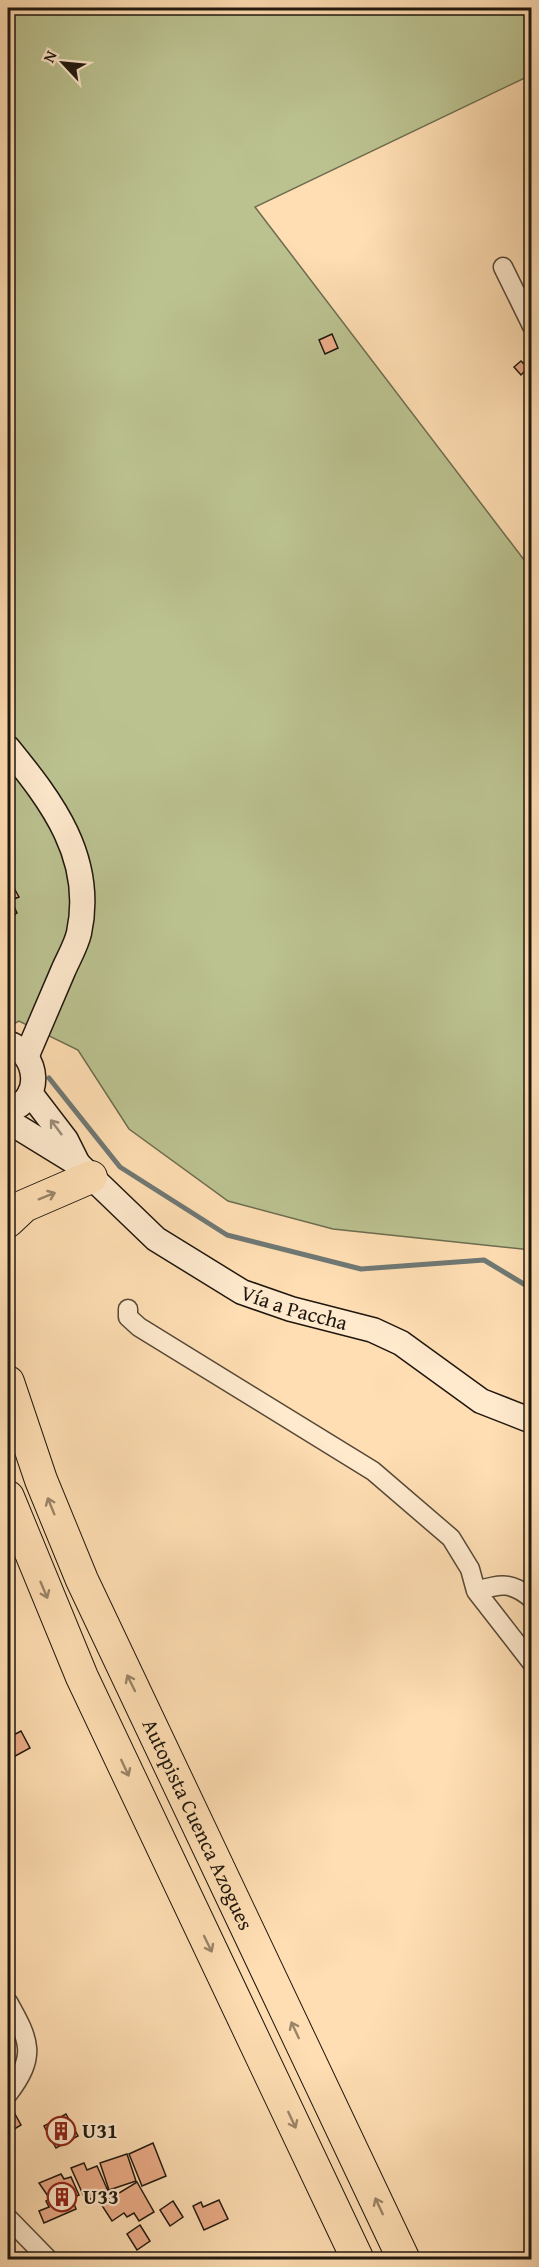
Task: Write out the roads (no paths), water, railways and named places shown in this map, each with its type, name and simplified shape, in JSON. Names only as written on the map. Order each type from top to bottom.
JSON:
[{"type":"highway","points":[[8,1221],[24,1206],[85,1170]]},
{"type":"highway","name":"Autopista Cuenca Azogues","points":[[8,1382],[41,1480],[82,1580],[404,2259]]},
{"type":"highway","name":"Autopista Cuenca Azogues","points":[[8,1497],[82,1677],[358,2259]]},
{"type":"main road","points":[[8,748],[44,792],[69,835],[79,873],[82,902],[78,934],[17,1049],[34,1073],[30,1092],[23,1102],[8,1110]]},
{"type":"main road","name":"Vía a Paccha","points":[[30,1092],[85,1170]]},
{"type":"main road","name":"Vía a Paccha","points":[[8,1121],[85,1170],[156,1239],[242,1293],[291,1309],[373,1330],[401,1343],[481,1401],[531,1421]]},
{"type":"street","points":[[503,267],[531,327]]},
{"type":"street","points":[[128,1310],[128,1317],[139,1327],[373,1471],[451,1538],[470,1569],[476,1591],[531,1663]]},
{"type":"street","points":[[476,1591],[501,1584],[520,1589],[531,1599]]},
{"type":"street","points":[[8,2002],[24,2029],[28,2054],[22,2075],[8,2094]]},
{"type":"street","points":[[8,2218],[49,2259]]},
{"type":"waterway","points":[[49,1078],[120,1167],[227,1235],[361,1269],[484,1260],[532,1289]]},
{"type":"place","name":"U31","points":[[61,2131]]},
{"type":"place","name":"U33","points":[[62,2197]]}]
